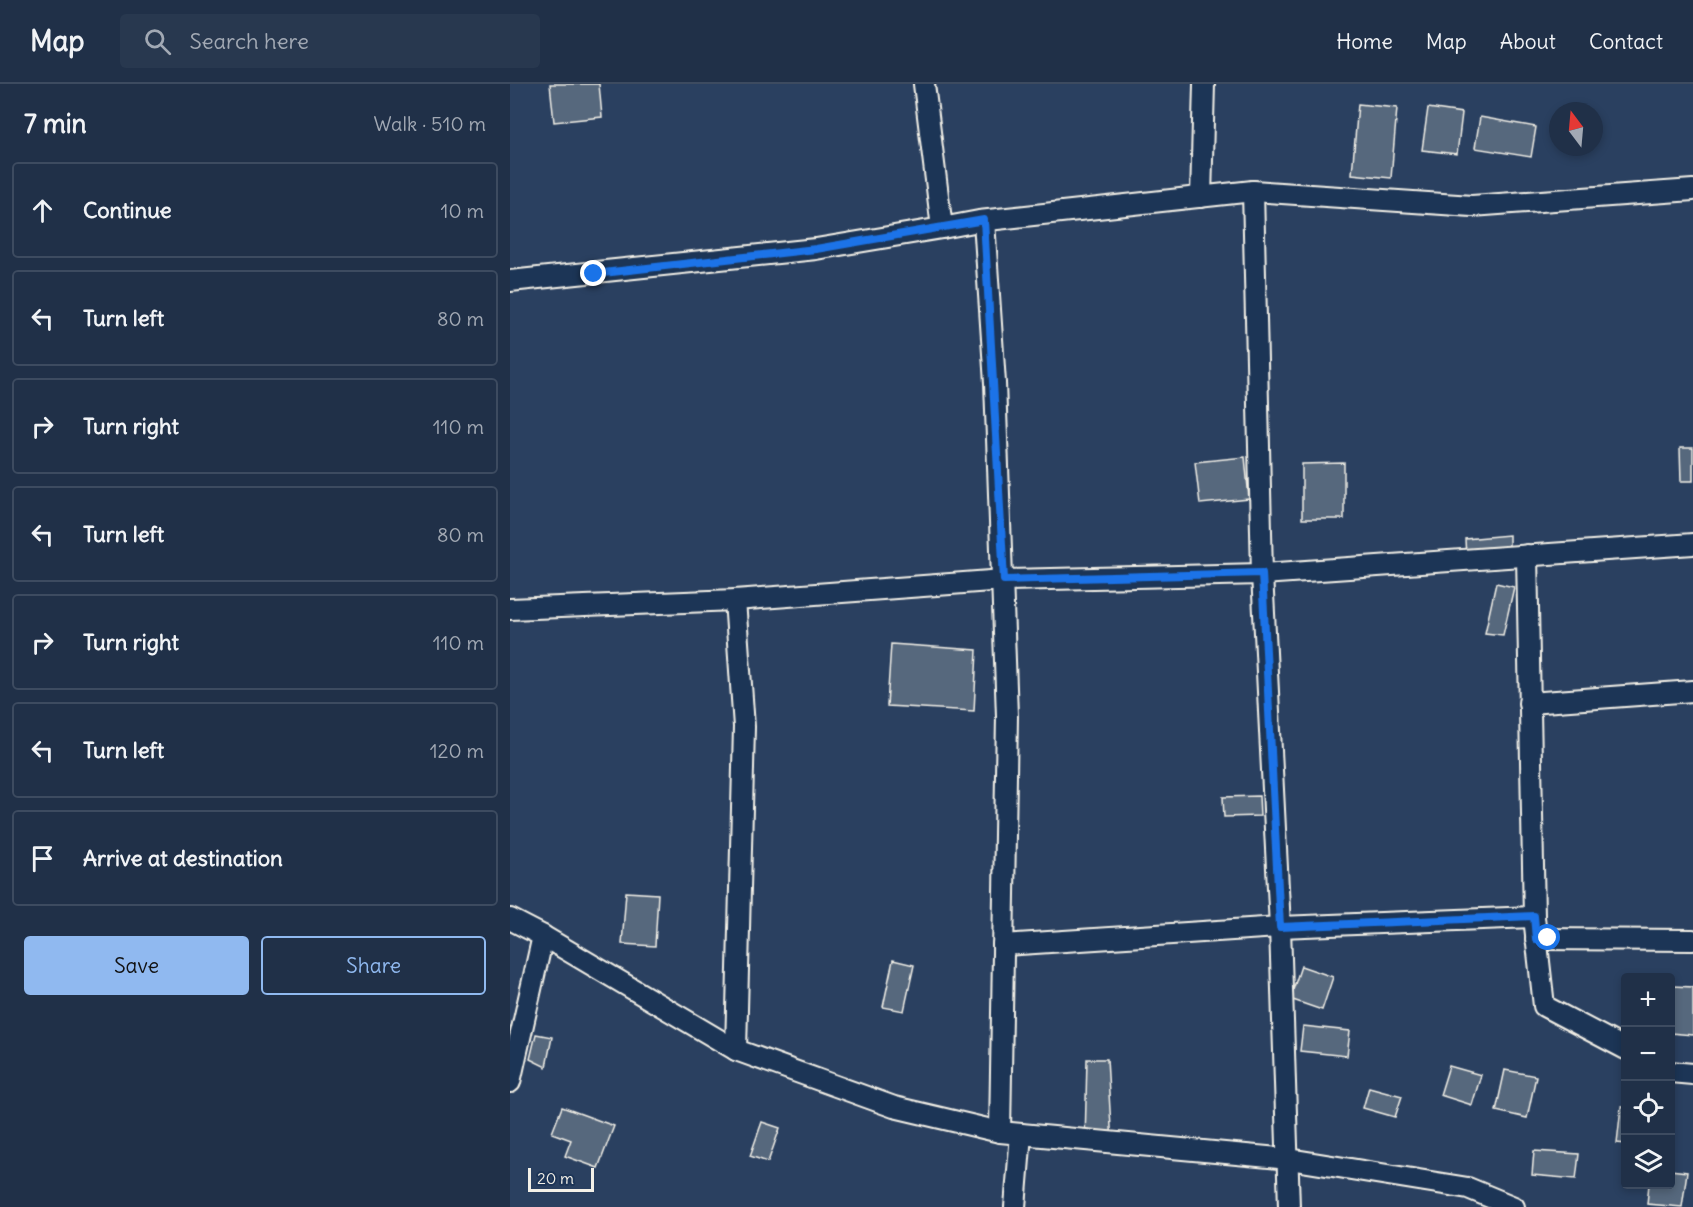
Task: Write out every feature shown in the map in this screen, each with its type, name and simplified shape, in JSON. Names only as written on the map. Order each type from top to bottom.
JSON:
[{"type":"street","points":[[924,84],[942,228]]},
{"type":"street","points":[[1201,197],[1204,84]]},
{"type":"street","points":[[510,281],[816,249],[984,220],[1253,191],[1472,206],[1693,190]]},
{"type":"street","points":[[1253,191],[1262,573],[1280,927],[1289,1207]]},
{"type":"street","points":[[984,220],[1004,580],[1007,716],[1000,1132]]},
{"type":"street","points":[[510,609],[735,600],[1004,580],[1262,573],[1693,544]]},
{"type":"street","points":[[1527,555],[1528,703],[1534,916],[1544,1006],[1621,1046]]},
{"type":"street","points":[[735,600],[744,727],[736,1050]]},
{"type":"street","points":[[1528,703],[1693,691]]},
{"type":"street","points":[[1003,945],[1280,927],[1534,916]]},
{"type":"street","points":[[510,919],[543,936],[736,1050],[894,1107],[1000,1132],[1289,1159],[1468,1188],[1514,1207]]},
{"type":"street","points":[[510,1082],[543,936]]},
{"type":"street","points":[[1536,939],[1693,940]]},
{"type":"street","points":[[1675,1072],[1693,1074]]},
{"type":"street","points":[[1015,1207],[1021,1134]]},
{"type":"building","points":[[550,84],[599,84],[602,117],[554,122]]},
{"type":"building","points":[[1358,104],[1397,108],[1391,178],[1352,174]]},
{"type":"building","points":[[1428,108],[1462,113],[1457,154],[1422,150]]},
{"type":"building","points":[[1480,117],[1536,127],[1531,157],[1475,148]]},
{"type":"building","points":[[1680,448],[1693,448],[1693,481],[1681,481]]},
{"type":"building","points":[[1245,457],[1249,499],[1200,504],[1195,462]]},
{"type":"building","points":[[1344,463],[1344,519],[1302,519],[1302,464]]},
{"type":"building","points":[[1509,535],[1509,555],[1466,558],[1465,539]]},
{"type":"building","points":[[1496,583],[1514,587],[1503,635],[1485,633]]},
{"type":"building","points":[[891,644],[977,650],[974,711],[887,706]]},
{"type":"building","points":[[1259,796],[1260,816],[1224,817],[1223,797]]},
{"type":"building","points":[[626,892],[658,894],[655,946],[622,944]]},
{"type":"building","points":[[893,960],[914,965],[904,1011],[883,1007]]},
{"type":"building","points":[[1301,966],[1333,977],[1322,1010],[1290,999]]},
{"type":"building","points":[[1675,986],[1693,987],[1693,1035],[1675,1033]]},
{"type":"building","points":[[1303,1026],[1350,1031],[1347,1056],[1300,1051]]},
{"type":"building","points":[[536,1034],[552,1037],[546,1067],[530,1059]]},
{"type":"building","points":[[1087,1059],[1107,1059],[1112,1144],[1085,1143]]},
{"type":"building","points":[[1449,1066],[1481,1075],[1472,1105],[1440,1095]]},
{"type":"building","points":[[1505,1070],[1536,1076],[1527,1118],[1496,1111]]},
{"type":"building","points":[[1369,1087],[1402,1096],[1395,1117],[1363,1108]]},
{"type":"building","points":[[562,1107],[614,1126],[598,1168],[565,1156],[571,1140],[552,1133]]},
{"type":"building","points":[[1621,1107],[1621,1143],[1617,1143]]},
{"type":"building","points":[[762,1122],[780,1128],[768,1162],[750,1156]]},
{"type":"building","points":[[1534,1151],[1579,1154],[1576,1179],[1532,1175]]},
{"type":"building","points":[[1675,1171],[1687,1172],[1682,1207],[1647,1204],[1648,1189],[1675,1189]]},
{"type":"route","points":[[594,274],[816,249],[984,220],[995,383],[1004,580],[1262,573],[1280,927],[1534,916],[1536,939],[1548,938]]}]
